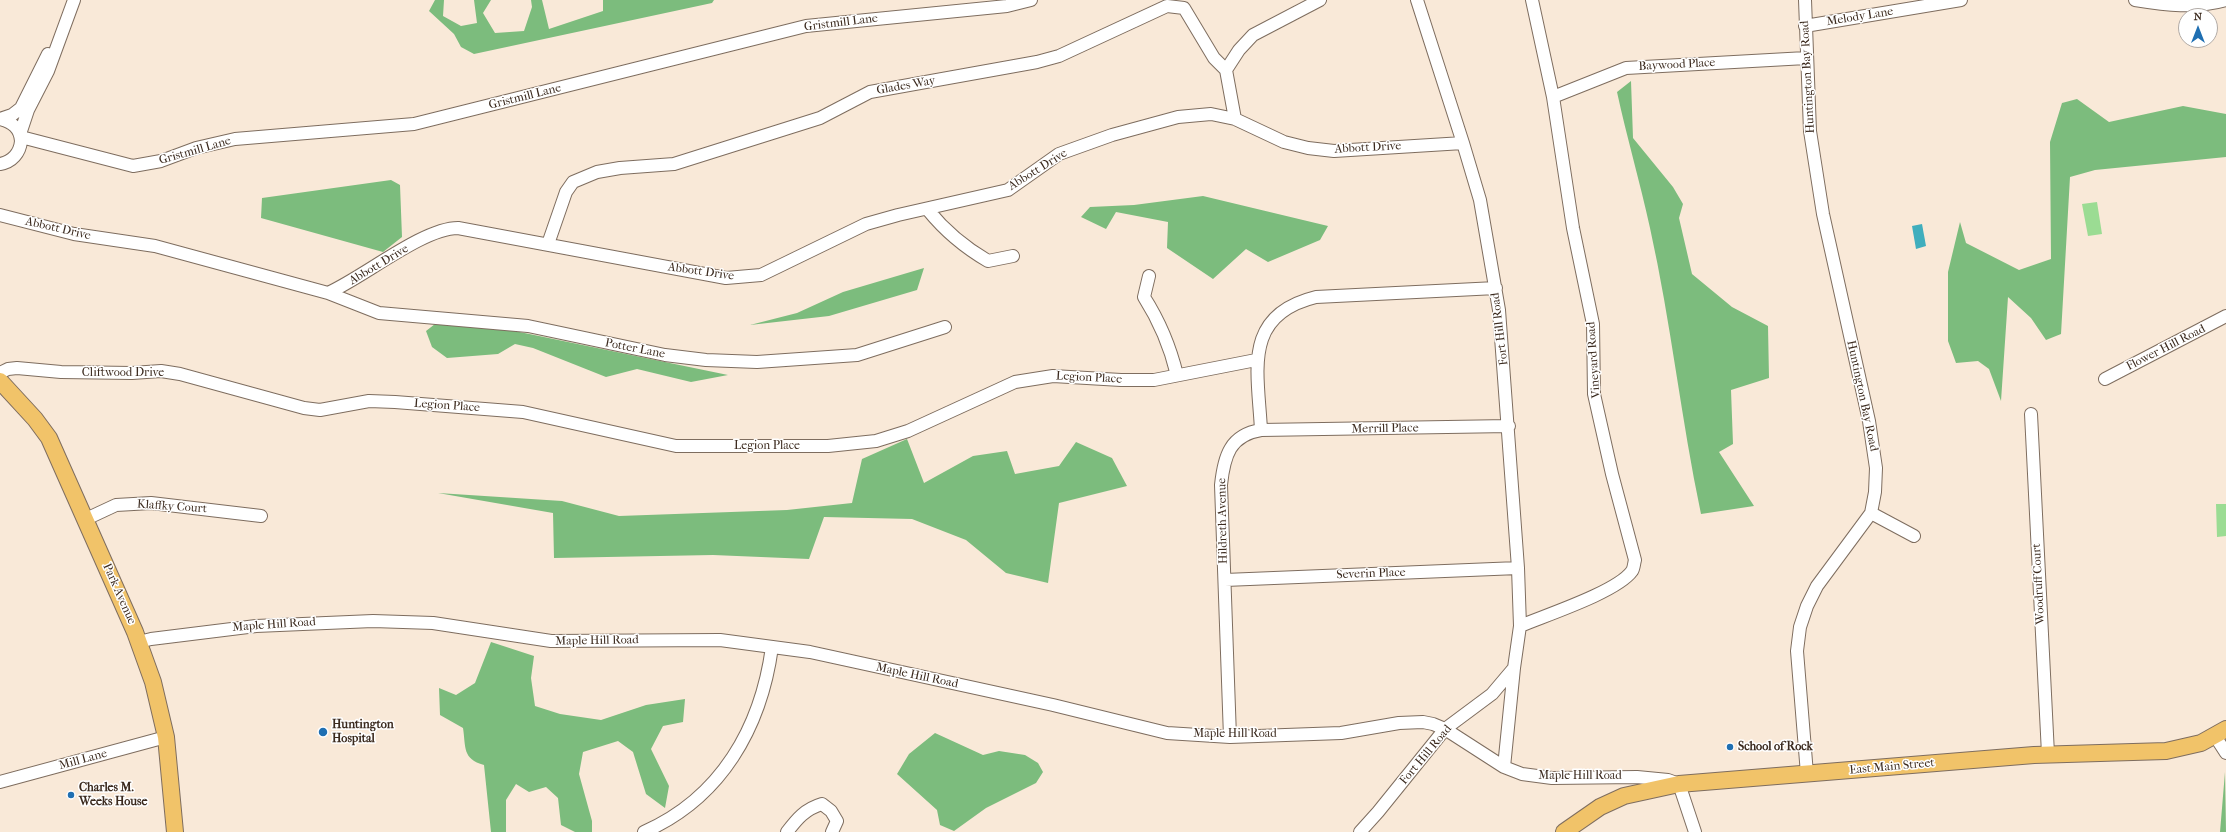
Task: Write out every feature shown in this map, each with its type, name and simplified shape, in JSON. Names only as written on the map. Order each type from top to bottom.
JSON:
[{"type":"main road","name":"Park Avenue","points":[[0,381],[49,438],[139,642],[157,694],[166,737],[175,832]]},
{"type":"main road","name":"East Main Street","points":[[1564,832],[1600,807],[1624,796],[1679,784],[2048,754],[2166,751],[2201,743],[2220,733]]},
{"type":"street","points":[[1,165],[18,152],[20,135],[28,110],[48,71],[62,29],[74,0]]},
{"type":"street","name":"Gristmill Lane","points":[[20,135],[120,164],[140,165],[161,161],[210,144],[235,139],[414,124],[806,26],[995,7],[1031,0]]},
{"type":"street","points":[[1235,119],[1226,70],[1238,50],[1252,35],[1320,0]]},
{"type":"street","name":"Fort Hill Road","points":[[1417,0],[1480,200],[1496,288],[1509,426],[1520,626],[1514,668],[1504,767]]},
{"type":"street","name":"Vineyard Road","points":[[1520,626],[1592,597],[1624,579],[1633,570],[1635,560],[1612,474],[1594,394],[1593,324],[1573,228],[1554,97],[1532,0]]},
{"type":"street","name":"Huntington Bay Road","points":[[1805,0],[1806,58],[1810,131],[1823,214],[1867,414],[1876,468],[1875,492],[1871,513],[1817,586],[1807,606],[1800,627],[1797,651],[1807,774]]},
{"type":"street","name":"Melody Lane","points":[[1805,26],[1961,0]]},
{"type":"street","points":[[2135,0],[2177,6],[2200,5],[2226,0]]},
{"type":"street","name":"Glades Way","points":[[548,244],[566,192],[573,182],[597,172],[620,168],[674,164],[820,118],[870,92],[1052,58],[1167,6],[1184,8],[1214,58],[1226,70]]},
{"type":"street","points":[[0,119],[12,115],[21,108],[62,29]]},
{"type":"street","name":"Baywood Place","points":[[1554,97],[1626,68],[1806,58]]},
{"type":"street","name":"Abbott Drive","points":[[0,215],[74,234],[155,246],[328,293],[346,285],[430,234],[447,228],[458,228],[548,244],[726,278],[744,278],[761,275],[866,224],[898,215],[928,210],[1008,190],[1058,154],[1112,135],[1178,117],[1212,114],[1235,119],[1284,142],[1308,148],[1334,151],[1463,143]]},
{"type":"street","points":[[0,119],[13,125],[20,135]]},
{"type":"street","points":[[928,210],[943,228],[969,250],[988,261],[1013,256]]},
{"type":"street","points":[[1149,276],[1144,297],[1158,318],[1171,349],[1177,375]]},
{"type":"street","points":[[1261,430],[1256,360],[1259,346],[1270,323],[1290,306],[1302,300],[1316,297],[1496,288]]},
{"type":"street","name":"Potter Lane","points":[[328,293],[379,313],[482,320],[528,326],[665,355],[706,360],[757,362],[857,355],[945,327]]},
{"type":"street","name":"Flower Hill Road","points":[[2105,379],[2226,316]]},
{"type":"street","name":"Legion Place","points":[[268,398],[304,408],[320,410],[369,401],[523,412],[676,446],[828,446],[876,441],[908,431],[1015,382],[1053,376],[1154,380],[1256,360]]},
{"type":"street","name":"Cliftwood Drive","points":[[0,373],[12,368],[61,372],[161,372],[180,374],[268,398]]},
{"type":"street","name":"Woodruff Court","points":[[2031,414],[2048,754]]},
{"type":"street","name":"Merrill Place","points":[[1261,430],[1509,426]]},
{"type":"street","name":"Hildreth Avenue","points":[[1230,737],[1221,485],[1223,468],[1235,441],[1247,432],[1261,430]]},
{"type":"street","name":"Klaffky Court","points":[[86,520],[116,505],[151,503],[260,516]]},
{"type":"street","points":[[1871,513],[1914,536]]},
{"type":"street","name":"Severin Place","points":[[1225,580],[1518,568]]},
{"type":"street","name":"Maple Hill Road","points":[[139,642],[151,639],[236,628],[373,621],[433,623],[551,642],[720,640],[810,652],[1167,733],[1230,737],[1341,733],[1399,723],[1423,722],[1445,729],[1504,767],[1522,774],[1537,777],[1637,777],[1668,780],[1679,784]]},
{"type":"street","points":[[644,832],[660,825],[687,807],[730,763],[750,729],[762,699],[772,647]]},
{"type":"street","name":"Fort Hill Road","points":[[1360,832],[1445,729],[1492,694],[1514,668]]},
{"type":"street","points":[[2220,733],[2226,752]]},
{"type":"street","name":"Mill Lane","points":[[0,782],[166,737]]},
{"type":"street","points":[[1679,784],[1695,832]]},
{"type":"street","points":[[787,832],[800,815],[810,808],[822,804],[831,811],[837,821],[832,832]]},
{"type":"green space","points":[[435,0],[444,0],[443,16],[461,26],[477,23],[474,0],[491,0],[483,13],[495,33],[524,31],[532,7],[531,0],[542,0],[549,29],[603,11],[603,0],[714,0],[712,3],[474,54],[461,47],[454,34],[429,11]]},
{"type":"green space","points":[[1631,81],[1633,138],[1673,187],[1683,204],[1679,218],[1692,274],[1732,307],[1768,326],[1769,378],[1731,390],[1733,444],[1719,452],[1754,506],[1701,514],[1657,263],[1617,92]]},
{"type":"green space","points":[[2077,99],[2109,122],[2183,106],[2226,114],[2226,157],[2095,170],[2070,177],[2061,334],[2046,340],[2031,318],[2008,297],[2001,401],[1989,369],[1978,361],[1956,363],[1948,341],[1948,272],[1960,222],[1966,243],[2019,270],[2051,259],[2050,142],[2062,103]]},
{"type":"green space","points":[[391,180],[400,185],[402,237],[383,252],[261,218],[262,198]]},
{"type":"green space","points":[[1203,196],[1328,226],[1320,240],[1268,262],[1246,249],[1213,279],[1167,248],[1168,222],[1116,212],[1106,229],[1081,217],[1090,207],[1134,205]]},
{"type":"green space","points":[[2097,202],[2102,234],[2088,236],[2082,204]]},
{"type":"green space","points":[[924,268],[917,290],[829,316],[750,325],[797,313],[843,292]]},
{"type":"green space","points":[[435,324],[505,329],[728,375],[691,382],[637,369],[606,377],[533,348],[515,344],[498,354],[447,358],[432,347],[426,331]]},
{"type":"green space","points":[[907,439],[924,483],[973,456],[1007,451],[1015,474],[1059,466],[1076,442],[1112,458],[1127,486],[1059,503],[1048,583],[1006,573],[966,540],[912,519],[824,517],[809,559],[713,555],[554,558],[553,513],[438,493],[562,501],[619,516],[787,510],[852,503],[862,459]]},
{"type":"green space","points":[[2216,504],[2226,504],[2226,536],[2217,537]]},
{"type":"green space","points":[[491,642],[534,656],[531,678],[535,706],[560,714],[601,720],[646,705],[685,699],[683,722],[663,726],[651,749],[669,786],[665,808],[646,794],[633,752],[618,741],[583,752],[579,774],[592,821],[592,832],[575,832],[561,825],[558,798],[546,787],[529,792],[516,784],[506,800],[506,832],[491,832],[484,765],[468,756],[463,728],[440,715],[439,688],[456,695],[475,683]]},
{"type":"green space","points":[[935,733],[983,755],[999,751],[1025,755],[1038,763],[1043,772],[1036,783],[986,808],[954,831],[940,825],[937,810],[897,774],[909,754]]},
{"type":"green space","points":[[2225,772],[2226,832],[2220,832]]},
{"type":"water","points":[[1922,224],[1926,246],[1916,249],[1912,226]]},
{"type":"place","name":"Huntington Hospital","points":[[323,732]]},
{"type":"place","name":"School of Rock","points":[[1730,747]]},
{"type":"place","name":"Charles M. Weeks House","points":[[71,795]]}]
